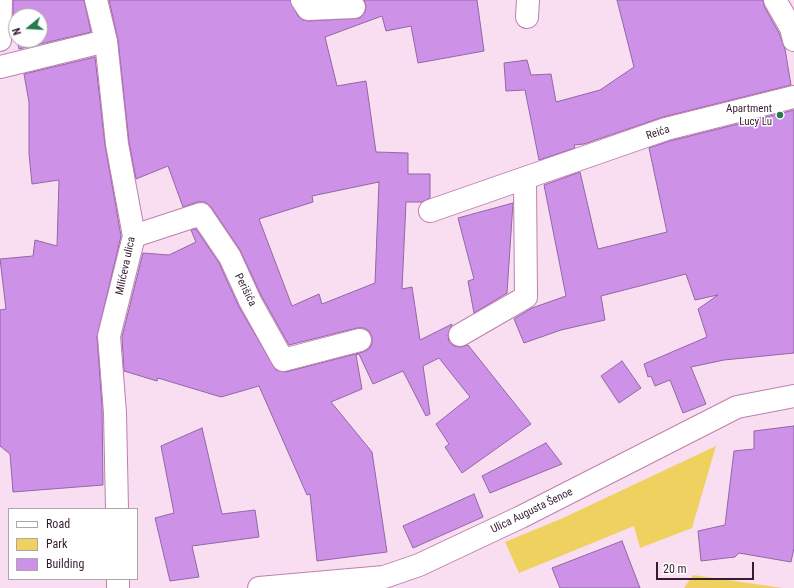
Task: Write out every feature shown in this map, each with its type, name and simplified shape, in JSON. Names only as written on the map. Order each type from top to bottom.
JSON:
[{"type":"street","points":[[0,40],[1,0]]},
{"type":"street","name":"Milićeva ulica","points":[[96,0],[106,41],[117,144],[134,236],[109,336],[111,385],[115,413],[117,508]]},
{"type":"street","points":[[302,0],[308,9],[354,7]]},
{"type":"street","points":[[775,0],[791,28],[794,40]]},
{"type":"street","points":[[0,67],[106,41]]},
{"type":"street","name":"Reića","points":[[430,211],[666,129],[794,97]]},
{"type":"street","points":[[460,335],[526,297],[525,179]]},
{"type":"street","name":"Perišića","points":[[134,236],[201,214],[230,257],[250,301],[283,360],[360,340]]},
{"type":"street","name":"Ulica Augusta Šenoe","points":[[259,588],[384,577],[419,565],[521,517],[737,407],[794,396]]},
{"type":"green space","points":[[716,446],[692,528],[640,548],[634,526],[519,573],[505,542],[563,518]]},
{"type":"green space","points":[[693,575],[783,588],[684,588]]},
{"type":"building","points":[[13,0],[84,0],[91,32],[48,42],[48,8],[13,8]]},
{"type":"building","points":[[109,0],[290,0],[298,16],[303,20],[309,21],[360,18],[365,12],[366,6],[364,0],[477,0],[484,51],[418,63],[411,26],[386,31],[382,16],[325,37],[337,86],[366,81],[376,152],[408,153],[408,174],[430,174],[430,198],[422,202],[406,202],[402,289],[412,287],[420,340],[452,324],[448,335],[449,342],[454,346],[460,347],[468,345],[531,424],[462,473],[445,447],[449,444],[436,424],[470,397],[439,358],[423,366],[430,414],[426,416],[403,371],[373,384],[359,354],[356,355],[362,389],[331,402],[372,452],[387,552],[317,561],[310,494],[307,495],[259,386],[221,397],[158,378],[157,381],[124,371],[122,337],[143,253],[169,255],[196,242],[191,230],[196,229],[219,263],[239,307],[276,370],[286,372],[363,352],[369,349],[372,344],[372,337],[369,331],[364,328],[357,328],[289,345],[261,295],[240,250],[211,207],[205,202],[197,202],[183,207],[168,166],[136,179],[129,142],[118,40]],"holes":[[[379,182],[375,283],[322,304],[319,294],[292,306],[259,219],[313,202],[312,196]]]},
{"type":"building","points":[[617,0],[763,0],[764,6],[779,33],[785,49],[791,85],[663,117],[584,144],[574,145],[575,148],[539,160],[525,90],[506,91],[504,63],[527,60],[531,75],[551,74],[556,102],[600,90],[634,67]]},
{"type":"building","points":[[95,57],[105,145],[121,236],[97,337],[102,406],[103,485],[13,492],[10,454],[0,446],[0,310],[6,309],[0,259],[33,256],[35,240],[57,246],[59,180],[32,184],[29,154],[29,102],[24,74]]},
{"type":"building","points":[[794,110],[794,353],[724,360],[691,367],[706,404],[683,413],[670,380],[655,386],[651,376],[648,377],[644,364],[707,337],[698,309],[718,295],[695,300],[686,274],[601,296],[605,320],[561,330],[524,343],[514,319],[532,308],[566,296],[544,185],[580,172],[598,249],[667,232],[649,148],[670,141]]},
{"type":"building","points":[[513,203],[507,293],[474,313],[468,281],[474,279],[458,218]]},
{"type":"building","points":[[622,361],[641,388],[619,403],[601,376]]},
{"type":"building","points":[[794,426],[794,548],[791,562],[739,553],[735,557],[701,561],[698,531],[725,525],[734,451],[754,449],[754,431]]},
{"type":"building","points":[[202,428],[222,514],[255,510],[259,537],[192,546],[199,577],[170,581],[155,518],[174,513],[161,446]]},
{"type":"building","points":[[546,443],[562,464],[490,493],[482,476]]},
{"type":"building","points":[[474,494],[483,517],[413,548],[403,526]]},
{"type":"building","points":[[622,541],[640,588],[560,588],[552,568]]},
{"type":"place","name":"Apartment Lucy Lu","points":[[780,115]]}]
